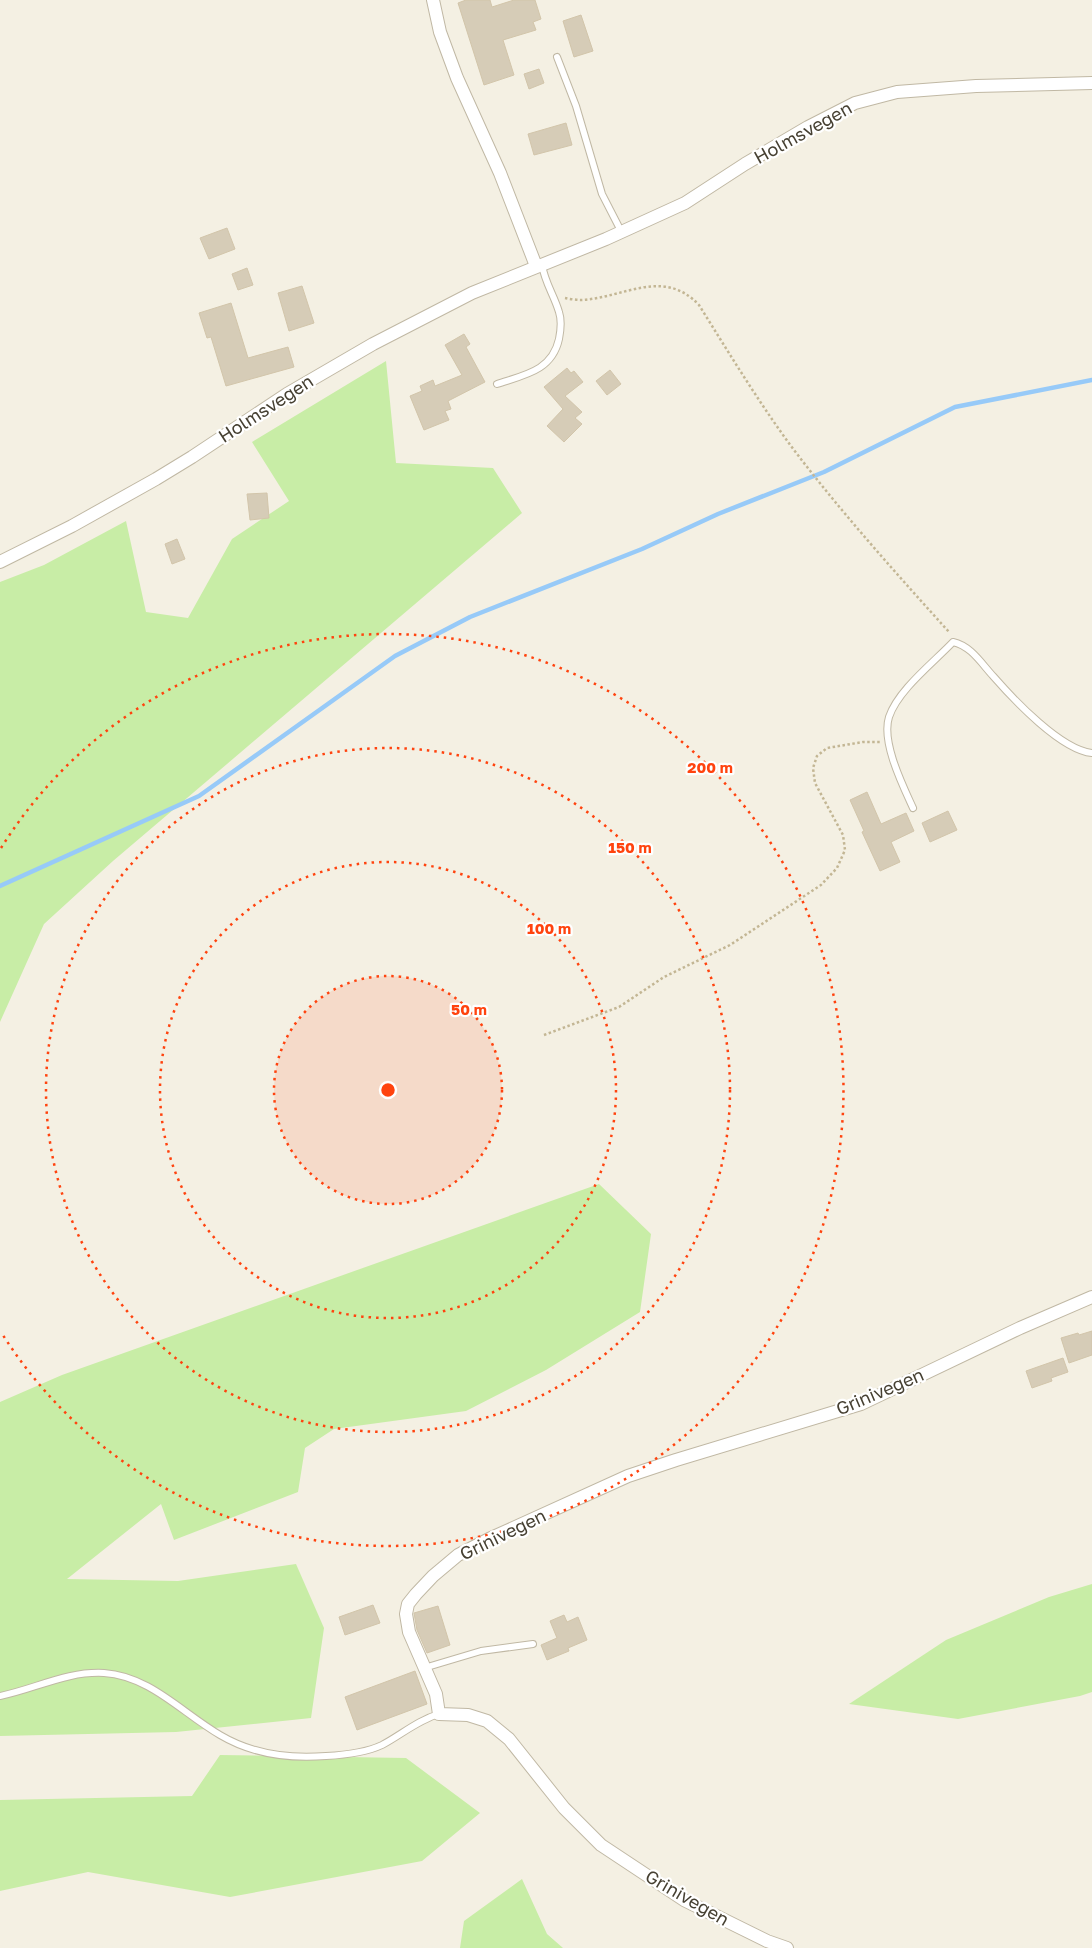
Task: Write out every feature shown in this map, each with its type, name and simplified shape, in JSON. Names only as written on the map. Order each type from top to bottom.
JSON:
[{"type":"street","points":[[433,0],[440,32],[451,63],[539,265]]},
{"type":"street","name":"Holmsvegen","points":[[0,562],[72,526],[156,479],[287,394],[373,344],[472,293],[599,242],[685,203],[808,126],[855,103],[907,92],[976,86],[1092,83]]},
{"type":"street","name":"Grinivegen","points":[[788,1948],[767,1940],[684,1900],[601,1845],[564,1808],[509,1739],[487,1721],[468,1716],[439,1714],[436,1694],[409,1632],[406,1614],[408,1604],[433,1576],[458,1555],[628,1476],[861,1404],[1020,1328],[1092,1297]]},
{"type":"lane","points":[[557,57],[576,106],[602,194],[621,231]]},
{"type":"lane","points":[[497,384],[535,371],[552,357],[557,349],[561,320],[554,297],[539,265]]},
{"type":"lane","points":[[913,808],[900,780],[889,743],[888,719],[903,693],[953,642],[966,646],[1002,686],[1034,717],[1069,746],[1092,753]]},
{"type":"lane","points":[[424,1668],[481,1651],[534,1644]]},
{"type":"lane","points":[[0,1696],[82,1674],[113,1674],[144,1684],[215,1732],[238,1744],[263,1753],[295,1756],[326,1756],[373,1749],[425,1719],[439,1714]]},
{"type":"path","points":[[554,297],[581,300],[657,286],[675,288],[692,298],[699,305],[739,370],[792,446],[894,569],[962,645]]},
{"type":"path","points":[[544,1035],[619,1007],[664,976],[730,945],[820,885],[837,868],[845,850],[843,835],[815,783],[813,768],[817,756],[826,748],[863,742],[889,743]]},
{"type":"green space","points":[[386,361],[396,463],[493,468],[522,513],[113,861],[44,924],[0,1022],[0,582],[44,565],[126,521],[146,612],[188,618],[232,539],[289,501],[252,442]]},
{"type":"green space","points":[[599,1184],[651,1234],[640,1312],[546,1370],[466,1411],[334,1429],[305,1448],[298,1492],[174,1540],[161,1504],[67,1579],[178,1581],[296,1564],[324,1628],[311,1718],[176,1732],[0,1736],[0,1402],[62,1375]]},
{"type":"green space","points":[[1092,1584],[1092,1692],[1080,1696],[958,1719],[849,1704],[946,1640],[1049,1597]]},
{"type":"green space","points":[[220,1755],[406,1758],[480,1813],[422,1861],[230,1897],[88,1872],[0,1891],[0,1800],[192,1796]]},
{"type":"green space","points":[[522,1879],[547,1934],[563,1948],[460,1948],[464,1921]]},
{"type":"building","points":[[466,0],[490,0],[492,7],[514,0],[535,0],[541,19],[533,22],[536,30],[503,40],[514,75],[484,85],[458,3]]},
{"type":"building","points":[[581,15],[593,51],[574,57],[563,21]]},
{"type":"building","points":[[539,69],[544,83],[529,89],[524,74]]},
{"type":"building","points":[[566,123],[572,145],[534,155],[528,134]]},
{"type":"building","points":[[227,228],[235,249],[209,259],[200,238]]},
{"type":"building","points":[[247,268],[253,285],[238,290],[232,274]]},
{"type":"building","points":[[302,286],[314,323],[289,331],[278,293]]},
{"type":"building","points":[[231,303],[248,358],[288,347],[294,367],[226,386],[211,337],[207,338],[199,313]]},
{"type":"building","points":[[464,334],[470,344],[466,347],[485,382],[448,401],[451,409],[445,411],[449,420],[424,430],[410,396],[422,391],[420,386],[433,380],[435,386],[462,375],[445,345]]},
{"type":"building","points":[[567,368],[571,373],[574,371],[583,382],[565,396],[582,412],[575,418],[582,424],[564,442],[547,426],[563,409],[544,387]]},
{"type":"building","points":[[610,370],[621,384],[607,395],[596,381]]},
{"type":"building","points":[[267,493],[269,518],[250,520],[247,494]]},
{"type":"building","points":[[177,539],[185,559],[172,564],[165,544]]},
{"type":"building","points":[[867,792],[881,824],[906,813],[914,831],[891,842],[900,862],[880,871],[850,800]]},
{"type":"building","points":[[948,811],[957,830],[930,842],[922,823]]},
{"type":"building","points":[[1092,1331],[1092,1355],[1069,1363],[1061,1338]]},
{"type":"building","points":[[1063,1358],[1068,1372],[1051,1378],[1052,1381],[1032,1388],[1026,1371]]},
{"type":"building","points":[[373,1605],[380,1623],[345,1635],[339,1617]]},
{"type":"building","points":[[438,1606],[450,1645],[427,1653],[417,1630],[414,1613]]},
{"type":"building","points":[[564,1615],[567,1622],[578,1617],[587,1640],[568,1648],[569,1651],[547,1660],[541,1645],[557,1638],[550,1621]]},
{"type":"building","points":[[415,1671],[427,1704],[357,1730],[345,1697]]},
{"type":"waterway","points":[[0,886],[199,796],[395,656],[470,617],[642,549],[718,514],[824,472],[955,407],[1092,380]]}]
